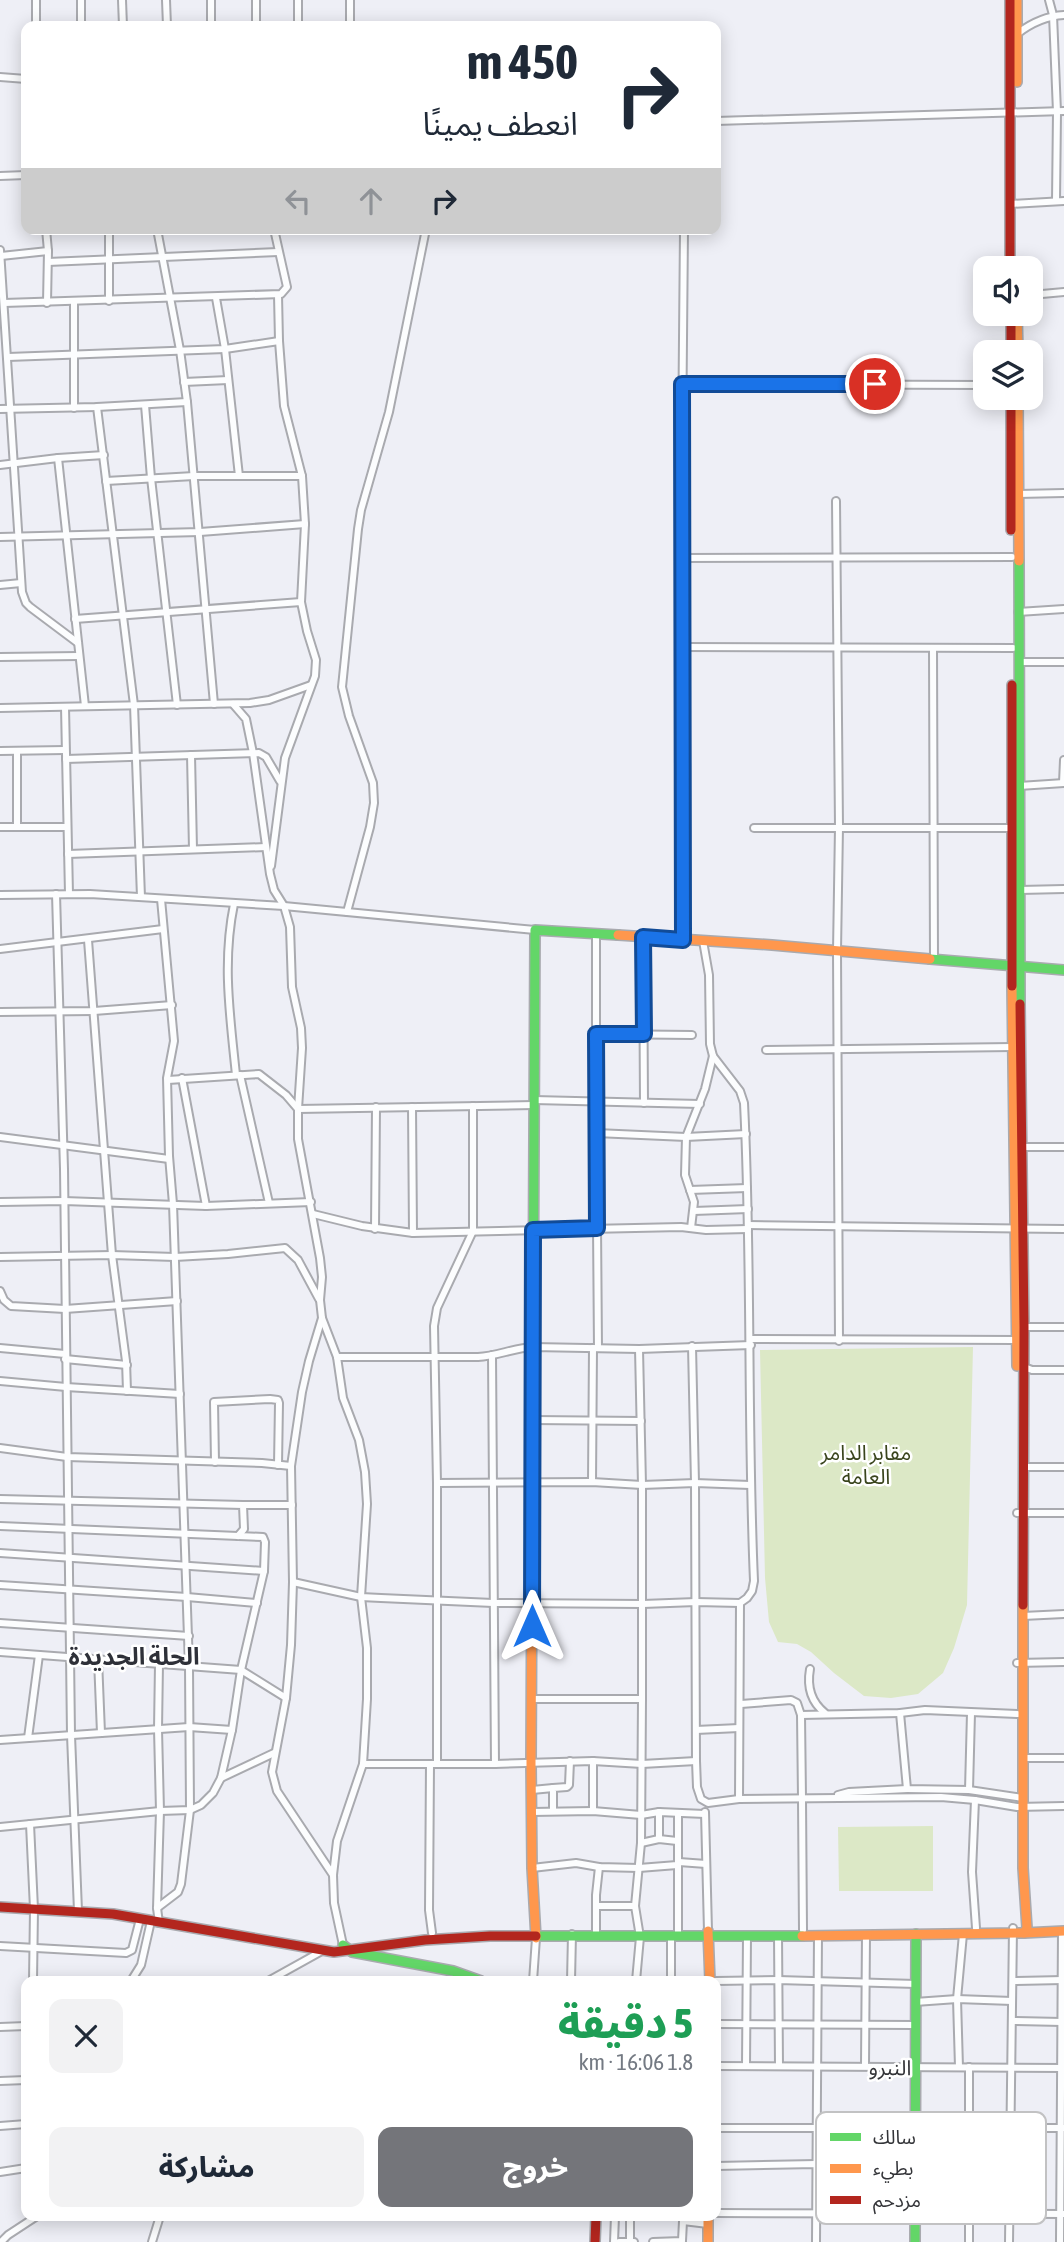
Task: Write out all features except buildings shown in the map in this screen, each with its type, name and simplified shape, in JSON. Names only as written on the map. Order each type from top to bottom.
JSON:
[{"type":"main road","points":[[1010,0],[1016,256]]},
{"type":"main road","points":[[1014,113],[1017,0]]},
{"type":"main road","points":[[1011,256],[1014,204]]},
{"type":"main road","points":[[1011,410],[1012,828],[1022,1147],[1016,1340],[1020,1364],[1023,1467],[1020,1513],[1023,1616],[1017,1714],[1023,1868],[1019,1930]]},
{"type":"main road","points":[[1018,410],[1020,890],[1013,1047],[1024,1327],[1020,1364],[1020,1663],[1023,1760],[1020,1802]]},
{"type":"main road","points":[[536,1936],[531,1763],[535,930],[1064,970]]},
{"type":"main road","points":[[0,1907],[113,1914],[334,1952],[345,1947],[432,1933],[536,1936],[675,1935],[803,1930],[1019,1930]]},
{"type":"main road","points":[[708,1934],[963,1934],[1063,1929]]},
{"type":"main road","points":[[345,1947],[490,1934]]},
{"type":"main road","points":[[708,1934],[710,1976]]},
{"type":"main road","points":[[916,1934],[916,2112]]},
{"type":"main road","points":[[345,1947],[379,1958],[467,1976]]},
{"type":"main road","points":[[595,2242],[596,2221]]},
{"type":"main road","points":[[708,2221],[708,2242]]},
{"type":"main road","points":[[915,2224],[915,2242]]},
{"type":"street","points":[[36,0],[36,21]]},
{"type":"street","points":[[81,0],[81,21]]},
{"type":"street","points":[[122,0],[123,21]]},
{"type":"street","points":[[166,0],[167,21]]},
{"type":"street","points":[[211,0],[211,21]]},
{"type":"street","points":[[256,0],[256,21]]},
{"type":"street","points":[[298,0],[298,21]]},
{"type":"street","points":[[350,0],[350,21]]},
{"type":"street","points":[[1014,204],[1060,201],[1061,111],[1053,15],[1049,0]]},
{"type":"street","points":[[1017,34],[1053,15],[1064,15]]},
{"type":"street","points":[[0,77],[21,79]]},
{"type":"street","points":[[721,121],[1061,111]]},
{"type":"street","points":[[0,176],[21,175]]},
{"type":"street","points":[[47,235],[47,303]]},
{"type":"street","points":[[108,235],[109,301]]},
{"type":"street","points":[[158,235],[187,402],[215,704]]},
{"type":"street","points":[[4,303],[278,295],[284,293],[287,286],[275,235]]},
{"type":"street","points":[[347,912],[374,803],[373,783],[349,716],[342,687],[358,529],[389,412],[425,235]]},
{"type":"street","points":[[683,940],[681,558],[684,235]]},
{"type":"street","points":[[0,250],[3,329],[8,357],[23,598],[30,607],[78,643]]},
{"type":"street","points":[[1,256],[48,251]]},
{"type":"street","points":[[48,262],[278,251]]},
{"type":"street","points":[[1043,294],[1064,292]]},
{"type":"street","points":[[270,874],[285,758],[315,676],[316,660],[301,601],[305,524],[302,476],[284,407],[278,295]]},
{"type":"street","points":[[216,298],[225,349],[239,476]]},
{"type":"street","points":[[74,302],[74,408]]},
{"type":"street","points":[[8,357],[225,349],[279,341]]},
{"type":"street","points":[[184,382],[228,380]]},
{"type":"street","points":[[682,384],[973,385]]},
{"type":"street","points":[[0,409],[187,402]]},
{"type":"street","points":[[145,405],[177,705]]},
{"type":"street","points":[[97,407],[134,705],[141,897]]},
{"type":"street","points":[[0,465],[104,455]]},
{"type":"street","points":[[58,458],[85,706]]},
{"type":"street","points":[[106,481],[194,476],[302,476]]},
{"type":"street","points":[[1018,494],[1064,493]]},
{"type":"street","points":[[835,501],[839,827],[839,1341]]},
{"type":"street","points":[[0,537],[200,532],[305,524]]},
{"type":"street","points":[[681,558],[1012,557]]},
{"type":"street","points":[[0,585],[21,583]]},
{"type":"street","points":[[75,619],[301,601]]},
{"type":"street","points":[[1018,612],[1064,609]]},
{"type":"street","points":[[683,647],[1013,648]]},
{"type":"street","points":[[933,649],[934,959]]},
{"type":"street","points":[[0,657],[79,656]]},
{"type":"street","points":[[1019,662],[1064,662]]},
{"type":"street","points":[[0,708],[262,702],[311,685]]},
{"type":"street","points":[[233,704],[246,719],[270,874],[274,890],[285,906],[290,934],[292,987],[301,1028],[302,1048],[298,1139],[322,1278],[321,1318],[302,1392],[291,1466],[291,1645],[286,1698],[272,1772],[277,1791],[333,1875]]},
{"type":"street","points":[[65,706],[69,894]]},
{"type":"street","points":[[0,751],[65,750]]},
{"type":"street","points":[[17,751],[17,827]]},
{"type":"street","points":[[66,760],[258,753],[266,758],[281,783]]},
{"type":"street","points":[[191,755],[193,849]]},
{"type":"street","points":[[1019,786],[1064,783],[1064,760]]},
{"type":"street","points":[[0,827],[67,827]]},
{"type":"street","points":[[754,828],[1012,828]]},
{"type":"street","points":[[68,854],[266,847]]},
{"type":"street","points":[[1020,890],[1064,889]]},
{"type":"street","points":[[56,894],[61,1010],[69,1656],[78,1912]]},
{"type":"street","points":[[0,895],[69,894],[285,906],[535,930]]},
{"type":"street","points":[[157,1908],[178,1892],[181,1884],[190,1810],[189,1636],[167,1080],[174,1041],[161,899]]},
{"type":"street","points":[[234,904],[227,948],[227,971],[238,1075],[269,1203]]},
{"type":"street","points":[[0,949],[163,929]]},
{"type":"street","points":[[592,1482],[597,1228],[596,934]]},
{"type":"street","points":[[643,937],[644,1103]]},
{"type":"street","points":[[88,940],[103,1151],[112,1255],[127,1364],[127,1391]]},
{"type":"street","points":[[293,1581],[361,1597],[493,1603],[740,1602],[752,1591],[754,1581],[750,1485],[748,1209],[744,1103],[740,1091],[713,1056],[710,1044],[709,975],[703,941]]},
{"type":"street","points":[[0,1012],[94,1011],[172,1004]]},
{"type":"street","points":[[596,1034],[692,1035]]},
{"type":"street","points":[[766,1049],[1013,1047]]},
{"type":"street","points":[[691,1228],[694,1211],[684,1160],[687,1137],[700,1104],[713,1056]]},
{"type":"street","points":[[167,1080],[264,1076],[298,1109]]},
{"type":"street","points":[[182,1078],[205,1206]]},
{"type":"street","points":[[298,1109],[596,1102],[700,1104]]},
{"type":"street","points":[[432,1933],[429,1910],[437,1483],[434,1326],[437,1308],[473,1231],[473,1106]]},
{"type":"street","points":[[375,1229],[376,1107]]},
{"type":"street","points":[[412,1107],[413,1233]]},
{"type":"street","points":[[596,1133],[687,1137],[746,1134]]},
{"type":"street","points":[[0,1136],[169,1159]]},
{"type":"street","points":[[1022,1147],[1064,1147]]},
{"type":"street","points":[[690,1190],[747,1188]]},
{"type":"street","points":[[0,1202],[64,1201],[205,1206],[311,1202]]},
{"type":"street","points":[[694,1211],[748,1209]]},
{"type":"street","points":[[313,1214],[375,1229],[413,1233],[839,1226],[1064,1229]]},
{"type":"street","points":[[0,1258],[112,1255],[175,1257],[285,1248],[299,1260],[320,1300]]},
{"type":"street","points":[[0,1291],[10,1306],[65,1309],[177,1301]]},
{"type":"street","points":[[321,1318],[337,1357],[342,1398],[359,1440],[365,1472],[367,1523],[361,1597],[367,1660],[363,1764],[337,1841],[333,1875],[334,1903],[345,1947]]},
{"type":"street","points":[[1024,1327],[1064,1327]]},
{"type":"street","points":[[337,1357],[492,1355],[533,1347],[639,1349],[750,1342],[1016,1340]]},
{"type":"street","points":[[692,1346],[696,1761],[698,1795],[701,1799],[708,1803],[739,1799],[941,1797],[1064,1807]]},
{"type":"street","points":[[0,1348],[127,1364]]},
{"type":"street","points":[[636,1976],[639,1934],[635,1906],[642,1815],[643,1604],[639,1349]]},
{"type":"street","points":[[492,1355],[495,1764]]},
{"type":"street","points":[[1020,1364],[1032,1370],[1064,1370]]},
{"type":"street","points":[[0,1381],[180,1394]]},
{"type":"street","points":[[215,1462],[214,1402],[270,1399],[278,1400],[279,1403],[278,1465]]},
{"type":"street","points":[[533,1420],[641,1421]]},
{"type":"street","points":[[0,1448],[67,1457],[291,1466]]},
{"type":"street","points":[[1023,1467],[1064,1467]]},
{"type":"street","points":[[437,1483],[750,1485]]},
{"type":"street","points":[[0,1499],[292,1505]]},
{"type":"street","points":[[238,1536],[244,1529],[243,1505]]},
{"type":"street","points":[[1020,1513],[1064,1513]]},
{"type":"street","points":[[0,1526],[184,1532],[265,1539],[264,1571],[241,1670],[232,1730],[221,1778],[213,1793],[201,1805],[190,1810],[0,1827]]},
{"type":"street","points":[[0,1553],[264,1571]]},
{"type":"street","points":[[0,1585],[257,1603]]},
{"type":"street","points":[[739,1799],[740,1602]]},
{"type":"street","points":[[1023,1616],[1064,1614]]},
{"type":"street","points":[[0,1623],[189,1636]]},
{"type":"street","points":[[0,1652],[241,1670],[286,1698]]},
{"type":"street","points":[[28,1738],[39,1655]]},
{"type":"street","points":[[98,1659],[101,1733]]},
{"type":"street","points":[[1020,1663],[1064,1661]]},
{"type":"street","points":[[134,1976],[141,1965],[157,1908],[160,1811],[159,1664]]},
{"type":"street","points":[[810,1669],[812,1697],[825,1713]]},
{"type":"street","points":[[532,1699],[642,1699]]},
{"type":"street","points":[[741,1704],[794,1700],[801,1715],[803,1930]]},
{"type":"street","points":[[801,1715],[925,1710],[1017,1714]]},
{"type":"street","points":[[900,1713],[906,1789]]},
{"type":"street","points":[[969,1790],[971,1713]]},
{"type":"street","points":[[0,1740],[189,1727],[232,1730]]},
{"type":"street","points":[[696,1730],[739,1728]]},
{"type":"street","points":[[221,1778],[274,1753]]},
{"type":"street","points":[[1023,1760],[1064,1758]]},
{"type":"street","points":[[363,1764],[570,1761],[642,1764],[696,1761]]},
{"type":"street","points":[[532,1790],[567,1787],[570,1761]]},
{"type":"street","points":[[593,1761],[593,1811]]},
{"type":"street","points":[[553,1788],[553,1810]]},
{"type":"street","points":[[826,1798],[849,1792],[969,1790],[1020,1802]]},
{"type":"street","points":[[975,1800],[972,1872],[976,1928]]},
{"type":"street","points":[[708,1803],[705,1814],[708,1934]]},
{"type":"street","points":[[532,1812],[553,1810],[642,1815],[659,1812],[705,1814]]},
{"type":"street","points":[[659,1812],[659,1839]]},
{"type":"street","points":[[671,1976],[678,1814]]},
{"type":"street","points":[[30,1824],[34,1909],[33,1976]]},
{"type":"street","points":[[641,1843],[659,1839],[677,1841]]},
{"type":"street","points":[[532,1868],[576,1863],[598,1867],[639,1868],[677,1865],[679,1861],[706,1864]]},
{"type":"street","points":[[596,1934],[598,1867]]},
{"type":"street","points":[[596,1906],[635,1906]]},
{"type":"street","points":[[0,1946],[130,1952],[140,1919]]},
{"type":"street","points":[[1060,2242],[1063,1929]]},
{"type":"street","points":[[1011,2112],[1012,2001],[1019,1930]]},
{"type":"street","points":[[959,2067],[957,1999],[963,1934]]},
{"type":"street","points":[[571,1976],[572,1935]]},
{"type":"street","points":[[778,1935],[779,2066]]},
{"type":"street","points":[[816,2112],[818,1935]]},
{"type":"street","points":[[865,2066],[866,1935]]},
{"type":"street","points":[[533,1976],[536,1936]]},
{"type":"street","points":[[746,2066],[747,1936]]},
{"type":"street","points":[[277,1976],[322,1951]]},
{"type":"street","points":[[1013,1981],[1063,1980]]},
{"type":"street","points":[[721,1981],[916,1984]]},
{"type":"street","points":[[915,2002],[957,1999],[1012,2001]]},
{"type":"street","points":[[1012,2021],[1062,2022]]},
{"type":"street","points":[[721,2024],[915,2025]]},
{"type":"street","points":[[0,2027],[21,2026]]},
{"type":"street","name":"النبرو","points":[[721,2066],[1062,2068]]},
{"type":"street","points":[[969,2067],[969,2112]]},
{"type":"street","points":[[0,2081],[21,2080]]},
{"type":"street","points":[[0,2126],[21,2124]]},
{"type":"street","points":[[721,2128],[816,2128],[816,2164],[721,2166]]},
{"type":"street","points":[[0,2172],[21,2169]]},
{"type":"street","points":[[721,2213],[816,2212]]},
{"type":"street","points":[[1,2241],[29,2221]]},
{"type":"street","points":[[152,2242],[158,2221]]},
{"type":"street","points":[[615,2221],[617,2242],[632,2242],[630,2221]]},
{"type":"street","points":[[653,2242],[682,2241],[683,2221]]},
{"type":"street","points":[[816,2242],[817,2224]]},
{"type":"street","points":[[969,2224],[969,2242]]},
{"type":"street","points":[[1009,2224],[1009,2242]]},
{"type":"green space","name":"مقابر الدامر العامة","points":[[973,1347],[967,1605],[954,1648],[943,1673],[918,1694],[891,1698],[864,1696],[811,1652],[797,1644],[778,1642],[769,1622],[765,1578],[760,1350]]},
{"type":"green space","points":[[933,1826],[933,1891],[839,1891],[838,1827]]},
{"type":"traffic: fast","points":[[1019,561],[1020,1004]]},
{"type":"traffic: fast","points":[[533,1348],[535,930],[618,935]]},
{"type":"traffic: fast","points":[[930,959],[1064,970]]},
{"type":"traffic: fast","points":[[915,2112],[916,1934]]},
{"type":"traffic: fast","points":[[536,1936],[802,1936]]},
{"type":"traffic: fast","points":[[343,1945],[352,1952],[467,1976]]},
{"type":"traffic: fast","points":[[915,2224],[915,2242]]},
{"type":"traffic: slow","points":[[1017,0],[1017,82]]},
{"type":"traffic: slow","points":[[1017,326],[1018,340]]},
{"type":"traffic: slow","points":[[1018,410],[1019,561]]},
{"type":"traffic: slow","points":[[618,935],[930,959]]},
{"type":"traffic: slow","points":[[1012,986],[1017,1366]]},
{"type":"traffic: slow","points":[[533,1348],[531,1763],[536,1938]]},
{"type":"traffic: slow","points":[[802,1936],[1024,1933],[1027,1928],[1023,1868],[1023,1605]]},
{"type":"traffic: slow","points":[[708,1931],[710,1976]]},
{"type":"traffic: slow","points":[[1024,1933],[1064,1931]]},
{"type":"traffic: slow","points":[[708,2221],[708,2242]]},
{"type":"traffic: jam","points":[[1010,0],[1010,256]]},
{"type":"traffic: jam","points":[[1011,326],[1011,340]]},
{"type":"traffic: jam","points":[[1011,410],[1011,530]]},
{"type":"traffic: jam","points":[[1012,685],[1012,986]]},
{"type":"traffic: jam","points":[[1020,1004],[1024,1327],[1023,1605]]},
{"type":"traffic: jam","points":[[0,1907],[113,1914],[334,1952],[425,1940],[536,1936]]},
{"type":"traffic: jam","points":[[595,2242],[596,2221]]},
{"type":"district","name":"الحلة الجديدة","points":[[134,1656]]},
{"type":"route","points":[[532,1626],[533,1230],[597,1228],[596,1034],[644,1034],[643,937],[683,940],[682,384],[875,384]]}]
